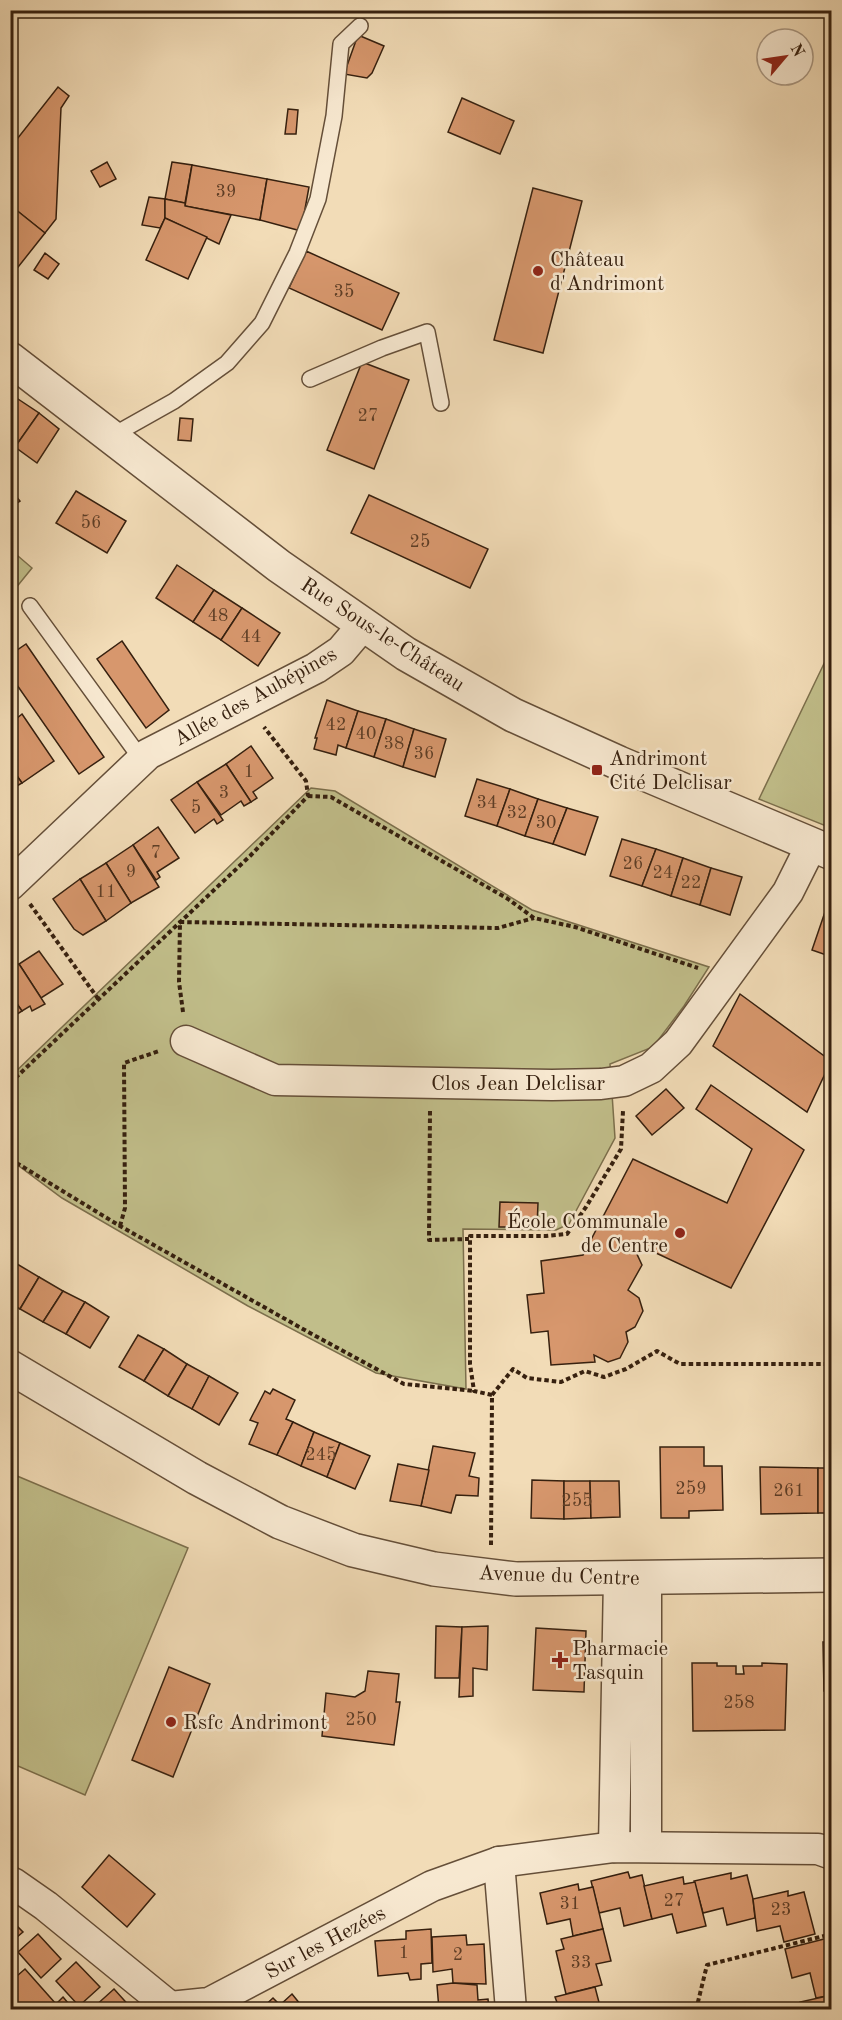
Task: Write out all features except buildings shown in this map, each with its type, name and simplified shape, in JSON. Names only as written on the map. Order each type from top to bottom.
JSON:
[{"type":"street","name":"Rue Sous-le-Château","points":[[10,358],[279,566],[406,654],[513,715],[821,850]]},
{"type":"street","name":"Allée des Aubépines","points":[[12,884],[148,754],[315,668],[341,651],[363,625]]},
{"type":"street","name":"Clos Jean Delclisar","points":[[186,1041],[275,1080],[552,1085],[624,1081],[651,1068],[678,1043],[725,976],[821,850]]},
{"type":"street","name":"Avenue du Centre","points":[[10,1367],[197,1478],[280,1522],[353,1550],[434,1569],[516,1579],[831,1575]]},
{"type":"street","points":[[633,1578],[646,1846]]},
{"type":"street","points":[[614,1847],[633,1578]]},
{"type":"street","name":"Sur les Hezées","points":[[10,1883],[45,1906],[170,2007],[209,2003],[432,1886],[499,1862],[614,1847],[646,1846],[818,1849],[831,1854]]},
{"type":"street","points":[[499,1862],[511,2010]]},
{"type":"lane","points":[[110,437],[174,401],[227,363],[262,323],[297,253],[318,199],[334,117],[341,44],[360,26]]},
{"type":"lane","points":[[310,379],[382,348],[427,332],[441,404]]},
{"type":"lane","points":[[30,606],[142,760]]},
{"type":"path","points":[[246,704],[306,781],[308,796]]},
{"type":"path","points":[[10,1083],[180,922],[308,796],[331,797],[508,900],[534,918],[575,927],[725,976]]},
{"type":"path","points":[[12,884],[34,908],[99,1000]]},
{"type":"path","points":[[180,922],[498,928],[534,918]]},
{"type":"path","points":[[120,1226],[125,1208],[124,1064],[186,1041],[179,982],[180,922]]},
{"type":"path","points":[[430,1084],[429,1240],[469,1239],[470,1236],[567,1234],[621,1149],[624,1081]]},
{"type":"path","points":[[10,1159],[120,1226],[404,1384],[492,1395]]},
{"type":"path","points":[[469,1239],[470,1364],[474,1391]]},
{"type":"path","points":[[490,1575],[492,1395],[513,1369],[527,1378],[561,1382],[585,1371],[604,1377],[626,1369],[657,1351],[680,1364],[831,1364]]},
{"type":"path","points":[[696,2010],[707,1965],[831,1934]]},
{"type":"shaded area","points":[[11,550],[32,568],[11,594]]},
{"type":"shaded area","points":[[831,649],[831,828],[759,799]]},
{"type":"shaded area","points":[[311,788],[335,791],[532,910],[709,967],[684,1006],[653,1047],[610,1064],[615,1138],[569,1224],[556,1230],[463,1229],[466,1389],[376,1373],[248,1306],[62,1198],[11,1160],[10,1077]]},
{"type":"shaded area","points":[[10,1473],[188,1548],[85,1795],[11,1763]]},
{"type":"place","name":"Château d'Andrimont","points":[[538,271]]},
{"type":"place","name":"Andrimont Cité Delclisar","points":[[597,770]]},
{"type":"place","name":"École Communale de Centre","points":[[680,1233]]},
{"type":"place","name":"Pharmacie Tasquin","points":[[560,1660]]},
{"type":"place","name":"Rsfc Andrimont","points":[[171,1722]]}]
